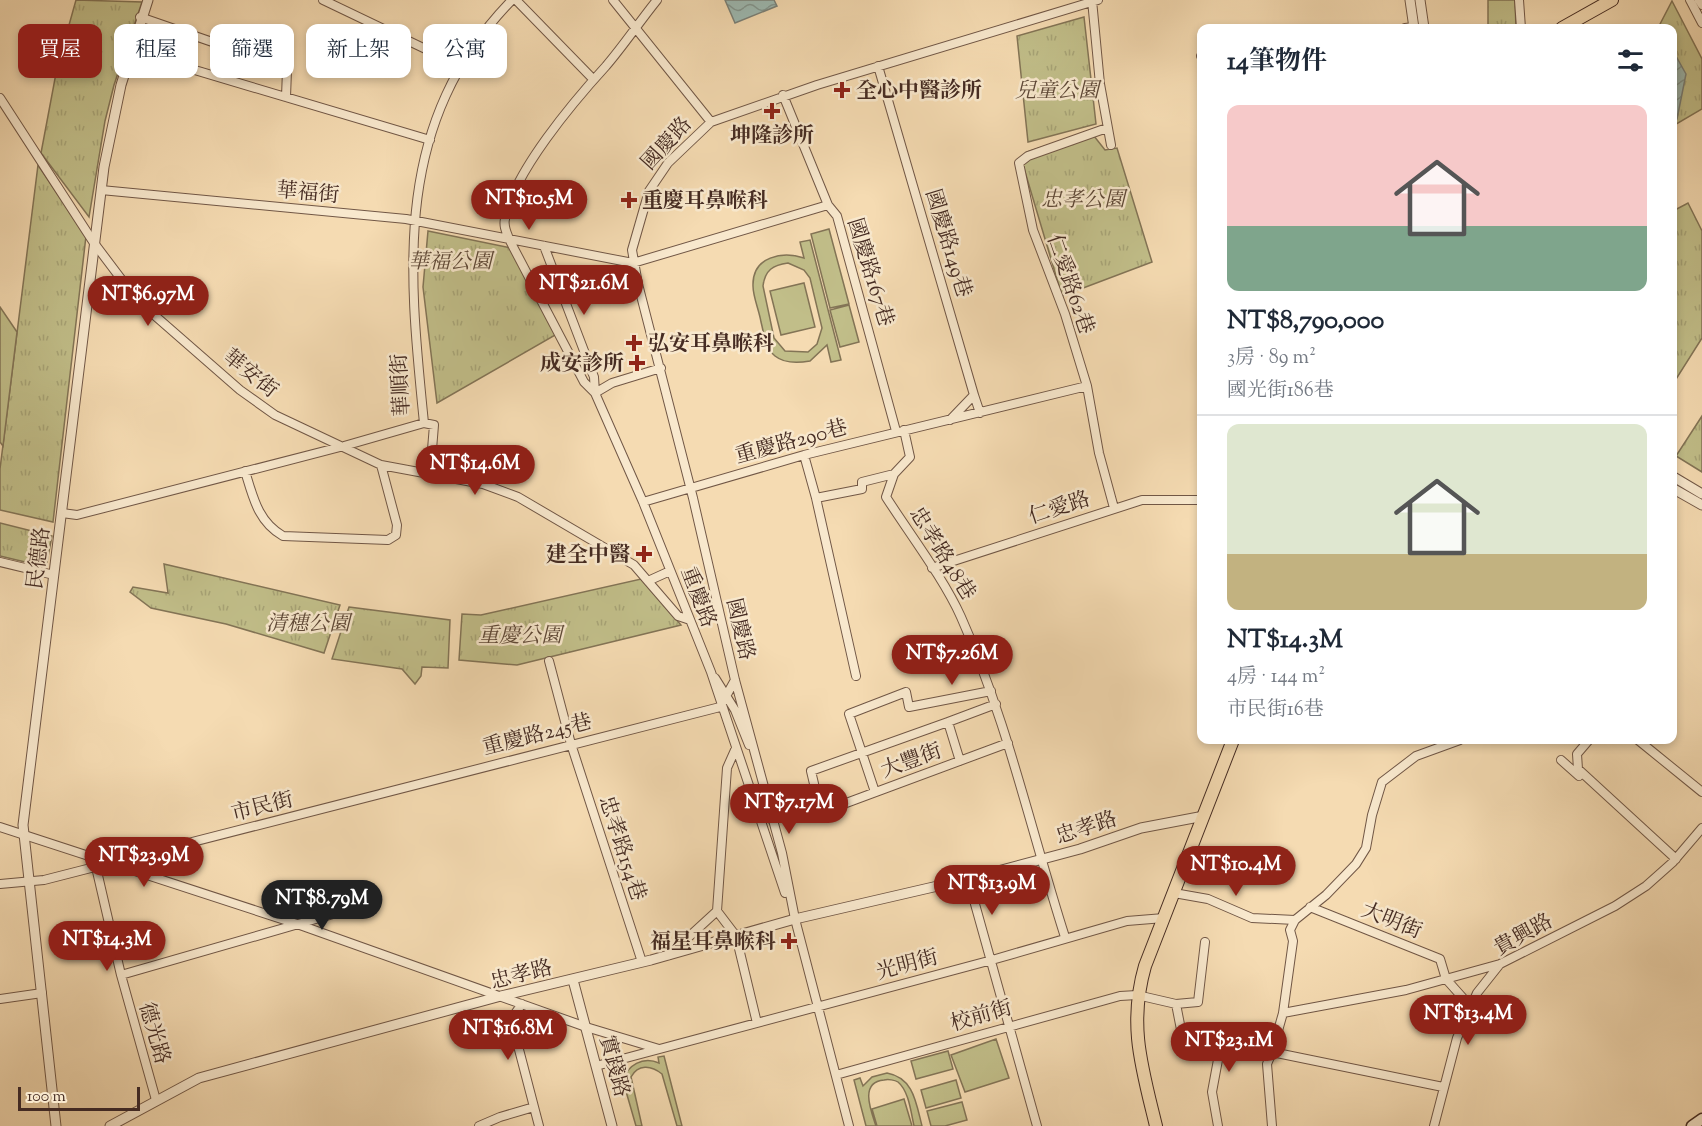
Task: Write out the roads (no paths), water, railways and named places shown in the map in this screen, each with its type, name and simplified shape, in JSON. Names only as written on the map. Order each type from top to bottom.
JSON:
[{"type":"main road","points":[[1569,24],[1612,0]]},
{"type":"main road","points":[[1156,1126],[1142,1072],[1136,1033],[1137,995],[1164,918],[1231,744]]},
{"type":"main road","points":[[1692,1126],[1702,1119]]},
{"type":"street","name":"民德路","points":[[138,24],[148,0]]},
{"type":"street","points":[[323,0],[423,48]]},
{"type":"street","points":[[514,0],[593,78]]},
{"type":"street","name":"華順街","points":[[493,24],[514,0]]},
{"type":"street","points":[[613,0],[711,122]]},
{"type":"street","points":[[657,0],[593,78],[536,156],[512,195],[504,224],[510,241],[633,263],[828,205]]},
{"type":"street","points":[[1410,0],[1413,24]]},
{"type":"street","points":[[1415,24],[1420,0]]},
{"type":"street","points":[[1519,0],[1521,24]]},
{"type":"street","points":[[1690,0],[1702,23]]},
{"type":"street","points":[[1700,0],[1702,5]]},
{"type":"street","points":[[1094,1],[1107,128],[1111,145]]},
{"type":"street","name":"國慶路","points":[[755,757],[691,487],[633,263],[632,250],[636,231],[649,190],[669,163],[711,122],[783,95],[1094,1]]},
{"type":"street","points":[[140,17],[280,66],[287,70],[286,97]]},
{"type":"street","name":"國慶路149巷","points":[[878,66],[980,413]]},
{"type":"street","points":[[198,71],[430,140]]},
{"type":"street","name":"民德路","points":[[56,1126],[23,825],[100,190],[123,78]]},
{"type":"street","name":"華順街","points":[[62,513],[77,515],[424,423],[412,292],[414,221],[421,173],[430,140],[448,86],[453,78]]},
{"type":"street","name":"國慶路167巷","points":[[783,95],[828,205],[837,216],[900,431],[910,457],[894,474]]},
{"type":"street","name":"華安街","points":[[0,98],[94,243],[137,300],[240,390],[275,415],[381,465],[503,490],[634,565],[678,616],[687,619]]},
{"type":"street","name":"仁愛路62巷","points":[[1107,128],[1028,156],[1019,163],[1033,230],[1065,314],[1087,386],[1114,508]]},
{"type":"street","name":"華福街","points":[[100,190],[414,221],[510,241]]},
{"type":"street","name":"重慶路","points":[[510,241],[584,382],[595,393]]},
{"type":"street","name":"重慶路","points":[[544,246],[594,377],[595,393],[643,502],[687,619],[711,672],[720,707],[795,919]]},
{"type":"street","points":[[595,393],[612,383],[661,368]]},
{"type":"street","name":"重慶路290巷","points":[[643,502],[804,455],[1087,386]]},
{"type":"street","points":[[949,421],[974,395]]},
{"type":"street","points":[[424,423],[434,426],[430,474]]},
{"type":"street","points":[[804,455],[816,498],[856,676]]},
{"type":"street","points":[[245,471],[258,513],[272,530],[283,536],[388,540],[396,535],[397,525],[381,465]]},
{"type":"street","points":[[816,498],[862,489],[862,482],[894,474]]},
{"type":"street","name":"忠孝路48巷","points":[[894,474],[886,497],[960,614],[996,704],[1040,860],[1065,938]]},
{"type":"street","points":[[1677,479],[1702,494]]},
{"type":"street","points":[[1677,491],[1702,506]]},
{"type":"street","name":"仁愛路","points":[[932,568],[1114,508],[1142,501],[1197,500]]},
{"type":"street","points":[[0,562],[54,575]]},
{"type":"street","points":[[648,580],[670,571]]},
{"type":"street","name":"忠孝路154巷","points":[[549,661],[571,744],[642,962]]},
{"type":"street","points":[[711,672],[735,710],[755,757]]},
{"type":"street","points":[[720,707],[735,680]]},
{"type":"street","name":"大豐街","points":[[875,792],[849,714],[906,692],[909,707],[991,691]]},
{"type":"street","points":[[948,722],[996,704]]},
{"type":"street","name":"重慶路245巷","points":[[363,798],[720,707]]},
{"type":"street","name":"大豐街","points":[[960,761],[948,722],[811,771],[822,812],[875,792],[960,761],[1008,743]]},
{"type":"street","points":[[1272,1126],[1268,1064],[1283,1013],[1293,941],[1290,930],[1295,920],[1326,895],[1356,864],[1366,848],[1372,815],[1382,782],[1416,756],[1449,744]]},
{"type":"street","points":[[1586,744],[1577,754],[1578,769],[1676,858]]},
{"type":"street","points":[[1643,744],[1702,792]]},
{"type":"street","points":[[735,750],[727,768],[717,911],[736,936],[757,1023]]},
{"type":"street","name":"重慶路","points":[[755,757],[782,853],[795,919],[849,1126]]},
{"type":"street","points":[[1561,760],[1645,836]]},
{"type":"street","name":"市民街","points":[[0,884],[30,882],[96,867],[363,798]]},
{"type":"street","name":"大豐街","points":[[771,819],[819,805]]},
{"type":"street","name":"忠孝路","points":[[178,1088],[199,1078],[501,996],[669,955],[795,919],[968,879],[1040,860],[1141,828],[1204,816]]},
{"type":"street","points":[[0,827],[297,924],[586,1027],[659,1049]]},
{"type":"street","name":"貴興路","points":[[1434,1126],[1457,1038],[1478,993],[1500,964],[1615,906],[1646,886],[1676,858],[1702,828]]},
{"type":"street","name":"德光路","points":[[96,867],[121,975],[156,1100]]},
{"type":"street","points":[[968,879],[1037,1126]]},
{"type":"street","points":[[1174,893],[1208,898],[1252,918],[1295,920]]},
{"type":"street","name":"大明街","points":[[1310,907],[1440,959],[1446,980]]},
{"type":"street","points":[[669,955],[717,911]]},
{"type":"street","points":[[121,975],[340,912]]},
{"type":"street","name":"光明街","points":[[596,1066],[992,960],[1127,921],[1164,918]]},
{"type":"street","points":[[1137,995],[1176,1004],[1198,1002],[1205,942]]},
{"type":"street","points":[[1283,1013],[1396,993],[1500,964]]},
{"type":"street","name":"實踐路","points":[[573,980],[612,1126]]},
{"type":"street","points":[[1446,980],[1471,1007]]},
{"type":"street","points":[[0,999],[42,993]]},
{"type":"street","name":"校前街","points":[[836,1076],[1120,996],[1137,995]]},
{"type":"street","points":[[522,1004],[511,1019],[539,1126]]},
{"type":"street","points":[[1176,1004],[1185,1050],[1220,1049],[1272,1052],[1443,1087]]},
{"type":"street","points":[[1218,1126],[1212,1092],[1220,1049]]},
{"type":"street","name":"德光路","points":[[110,1126],[178,1088]]},
{"type":"street","points":[[479,1126],[534,1107]]},
{"type":"water","points":[[725,0],[774,0],[777,6],[735,23]]},
{"type":"water","points":[[1677,58],[1686,74],[1677,119]]},
{"type":"place","name":"全心中醫診所","points":[[842,90]]},
{"type":"place","name":"坤隆診所","points":[[772,111]]},
{"type":"place","name":"重慶耳鼻喉科","points":[[629,200]]},
{"type":"place","name":"弘安耳鼻喉科","points":[[634,343]]},
{"type":"place","name":"成安診所","points":[[637,363]]},
{"type":"place","name":"建全中醫","points":[[644,554]]},
{"type":"place","name":"福星耳鼻喉科","points":[[789,941]]},
{"type":"park label","name":"兒童公園","points":[[1057,90]]},
{"type":"park label","name":"忠孝公園","points":[[1083,199]]},
{"type":"park label","name":"華福公園","points":[[450,261]]},
{"type":"park label","name":"清穗公園","points":[[308,623]]},
{"type":"park label","name":"重慶公園","points":[[520,635]]}]
